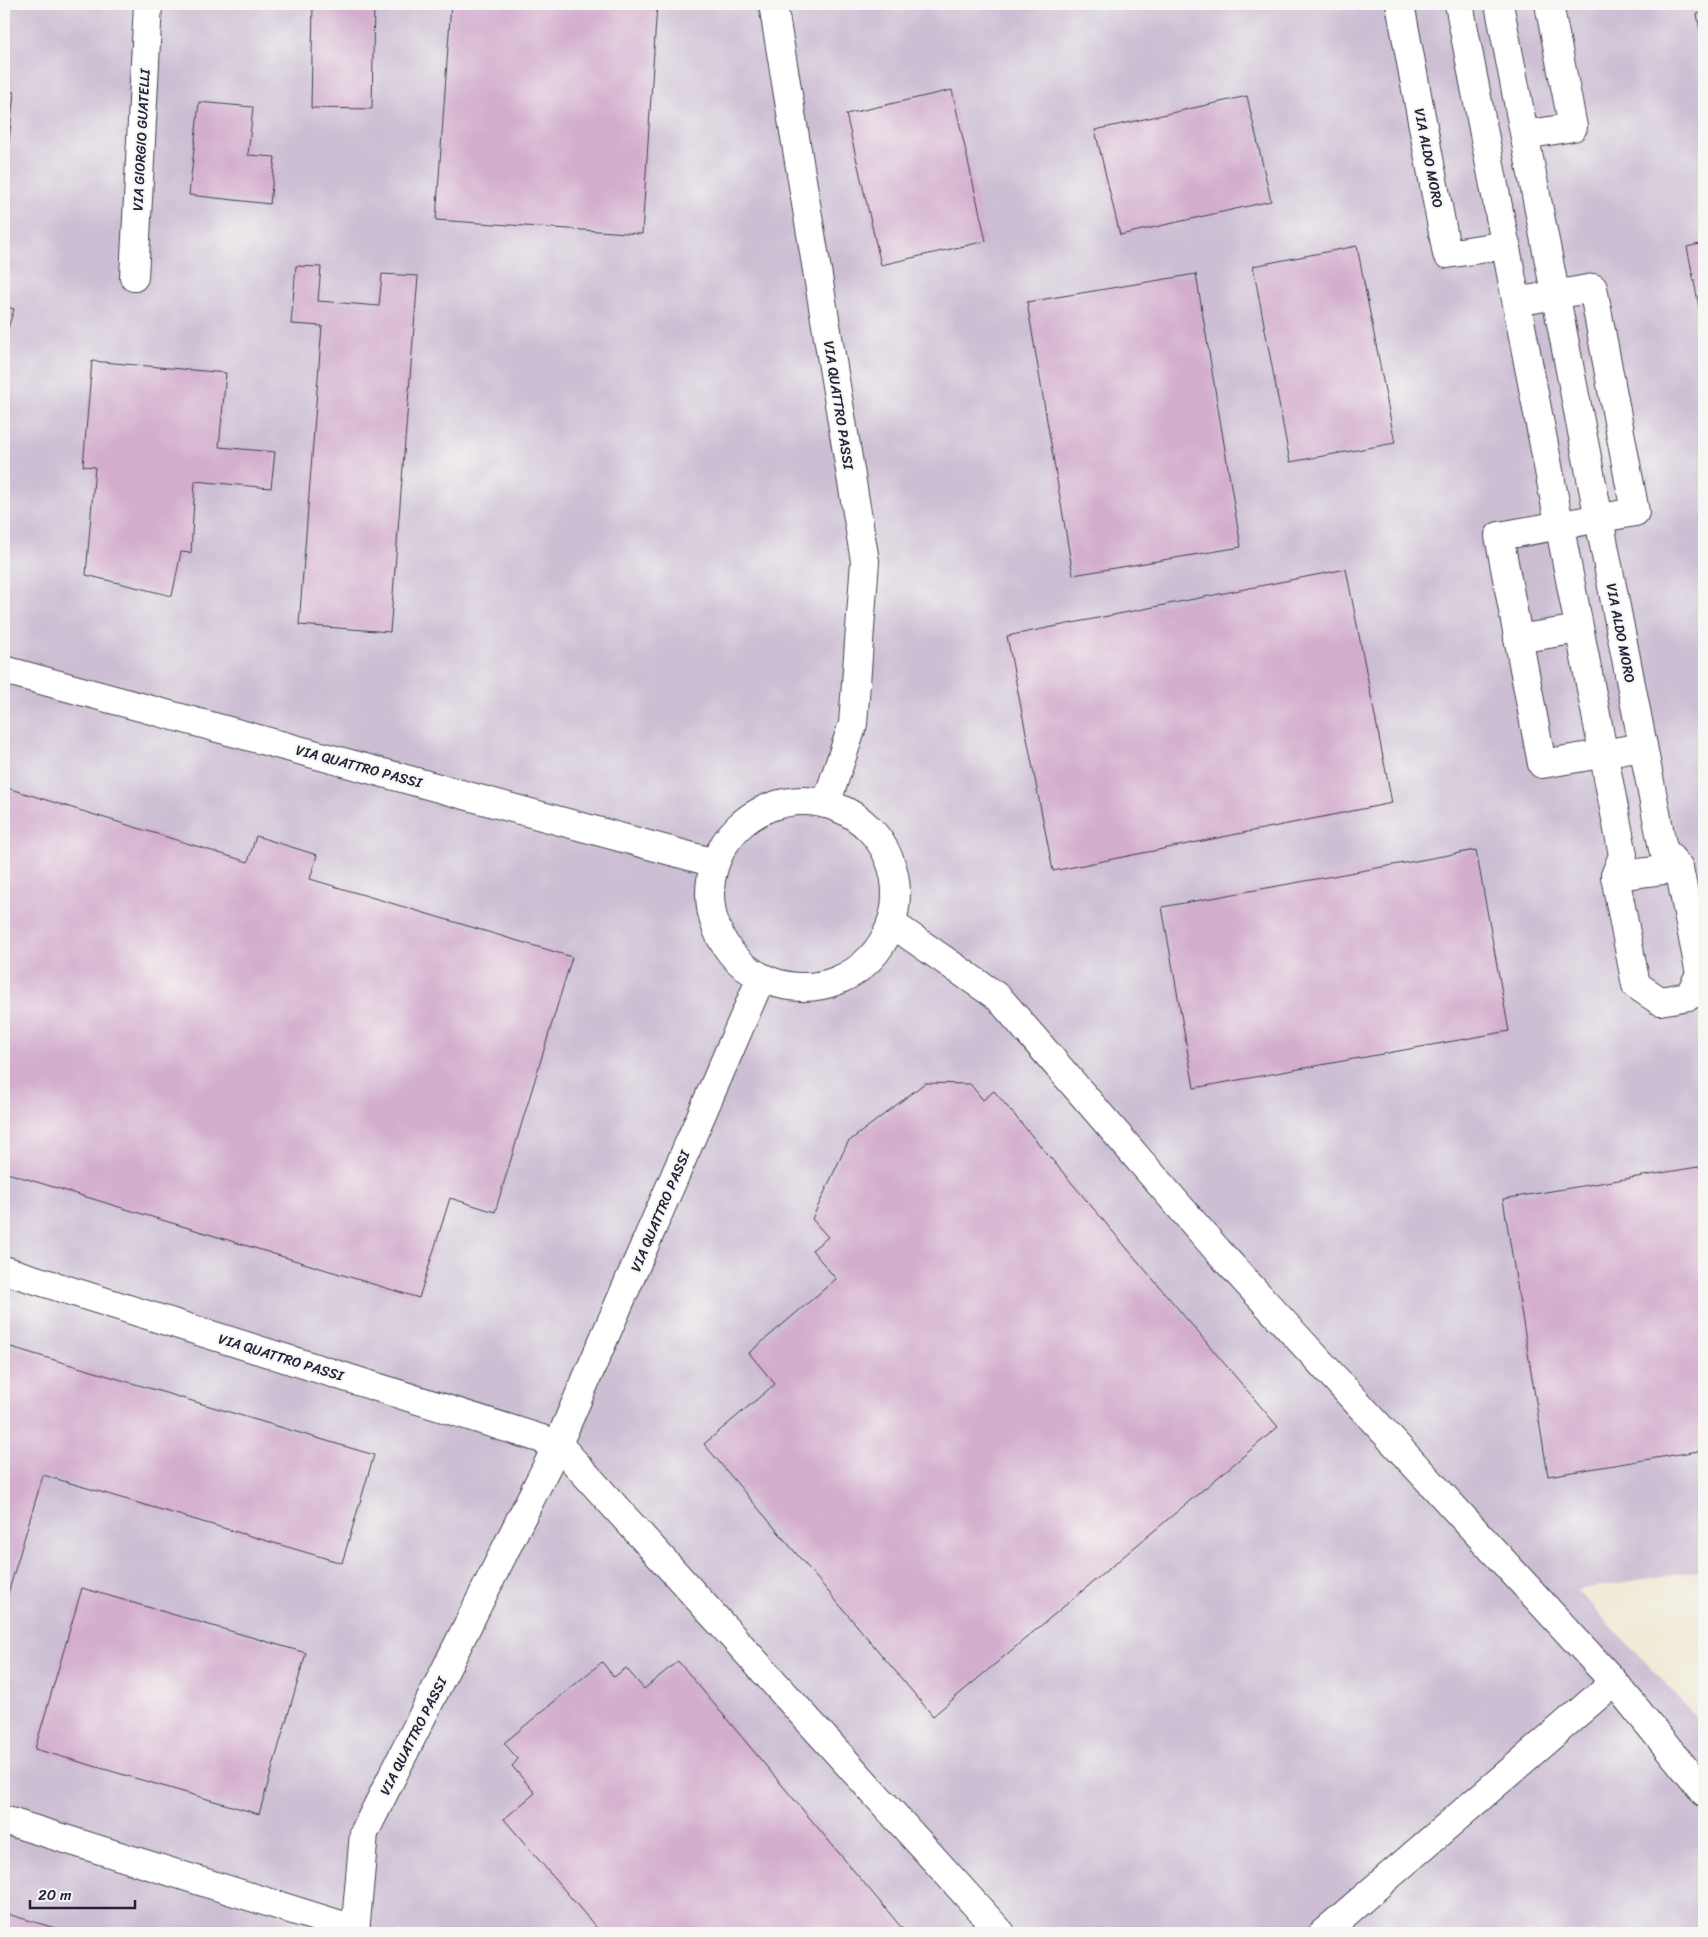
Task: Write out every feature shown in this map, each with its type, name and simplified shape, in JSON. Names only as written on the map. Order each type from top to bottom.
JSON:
[{"type":"street","name":"VIA GIORGIO GUATELLI","points":[[134,277],[148,4]]},
{"type":"street","name":"VIA QUATTRO PASSI","points":[[773,4],[865,561],[853,724],[826,804]]},
{"type":"street","name":"VIA ALDO MORO","points":[[1400,4],[1447,254],[1506,245]]},
{"type":"street","points":[[1460,4],[1623,855],[1615,876],[1636,985],[1660,1001],[1689,996],[1700,974],[1680,868],[1615,876]]},
{"type":"street","name":"VIA ALDO MORO","points":[[1499,4],[1663,849],[1680,868]]},
{"type":"street","points":[[1525,135],[1573,127],[1549,4]]},
{"type":"street","points":[[1517,302],[1593,288],[1635,512],[1500,536],[1542,764],[1644,747]]},
{"type":"street","points":[[1518,639],[1580,629]]},
{"type":"street","name":"VIA QUATTRO PASSI","points":[[4,670],[715,863]]},
{"type":"street","points":[[799,801],[826,804],[854,816],[876,836],[891,863],[896,893],[891,923],[877,952],[853,973],[824,985],[792,987],[761,978],[739,962],[722,942],[712,916],[709,889],[715,863],[728,838],[748,819],[772,806],[799,801]]},
{"type":"street","points":[[891,923],[999,998],[1218,1251],[1614,1682],[1704,1792]]},
{"type":"street","name":"VIA QUATTRO PASSI","points":[[4,1820],[354,1931],[364,1833],[558,1444],[761,978]]},
{"type":"street","name":"VIA QUATTRO PASSI","points":[[4,1270],[558,1444]]},
{"type":"street","points":[[558,1444],[1001,1933]]},
{"type":"street","points":[[1323,1933],[1614,1682]]},
{"type":"shaded area","points":[[4,4],[1704,4],[1704,1569],[1577,1590],[1704,1724],[1704,1933],[4,1933]]},
{"type":"building","points":[[313,4],[374,4],[372,109],[311,108]]},
{"type":"building","points":[[451,4],[657,4],[642,234],[436,220]]},
{"type":"building","points":[[1704,13],[1704,46],[1703,46],[1697,14]]},
{"type":"building","points":[[952,90],[986,241],[881,265],[846,114]]},
{"type":"building","points":[[4,91],[14,92],[6,172],[4,172]]},
{"type":"building","points":[[1247,96],[1271,201],[1120,235],[1095,130]]},
{"type":"building","points":[[199,102],[253,107],[248,155],[275,157],[270,204],[189,195]]},
{"type":"building","points":[[1704,243],[1704,325],[1703,326],[1687,247]]},
{"type":"building","points":[[1357,246],[1395,443],[1290,462],[1253,266]]},
{"type":"building","points":[[296,266],[321,267],[318,301],[379,306],[382,274],[418,276],[390,632],[299,625],[322,326],[291,324]]},
{"type":"building","points":[[1196,274],[1241,547],[1073,575],[1027,302]]},
{"type":"building","points":[[4,306],[14,309],[4,341]]},
{"type":"building","points":[[92,361],[226,373],[219,447],[275,452],[271,488],[195,481],[191,553],[181,552],[172,596],[86,575],[95,467],[83,466]]},
{"type":"building","points":[[1346,569],[1392,803],[1053,871],[1007,636]]},
{"type":"building","points":[[4,787],[248,862],[256,836],[317,855],[310,879],[572,957],[495,1212],[450,1198],[419,1298],[4,1172]]},
{"type":"building","points":[[1476,850],[1509,1031],[1194,1088],[1162,907]]},
{"type":"building","points":[[925,1083],[970,1084],[983,1100],[994,1091],[1278,1427],[933,1716],[704,1444],[775,1384],[749,1353],[836,1279],[812,1250],[828,1237],[812,1219],[848,1142]]},
{"type":"building","points":[[1704,1166],[1704,1450],[1548,1476],[1503,1199]]},
{"type":"building","points":[[4,1345],[374,1455],[342,1563],[43,1475],[4,1607]]},
{"type":"building","points":[[82,1588],[306,1653],[259,1814],[35,1749]]},
{"type":"building","points":[[678,1661],[906,1933],[601,1933],[504,1819],[535,1793],[512,1766],[518,1759],[504,1743],[602,1662],[614,1677],[626,1668],[644,1689]]},
{"type":"building","points":[[4,1913],[72,1933],[4,1933]]}]
